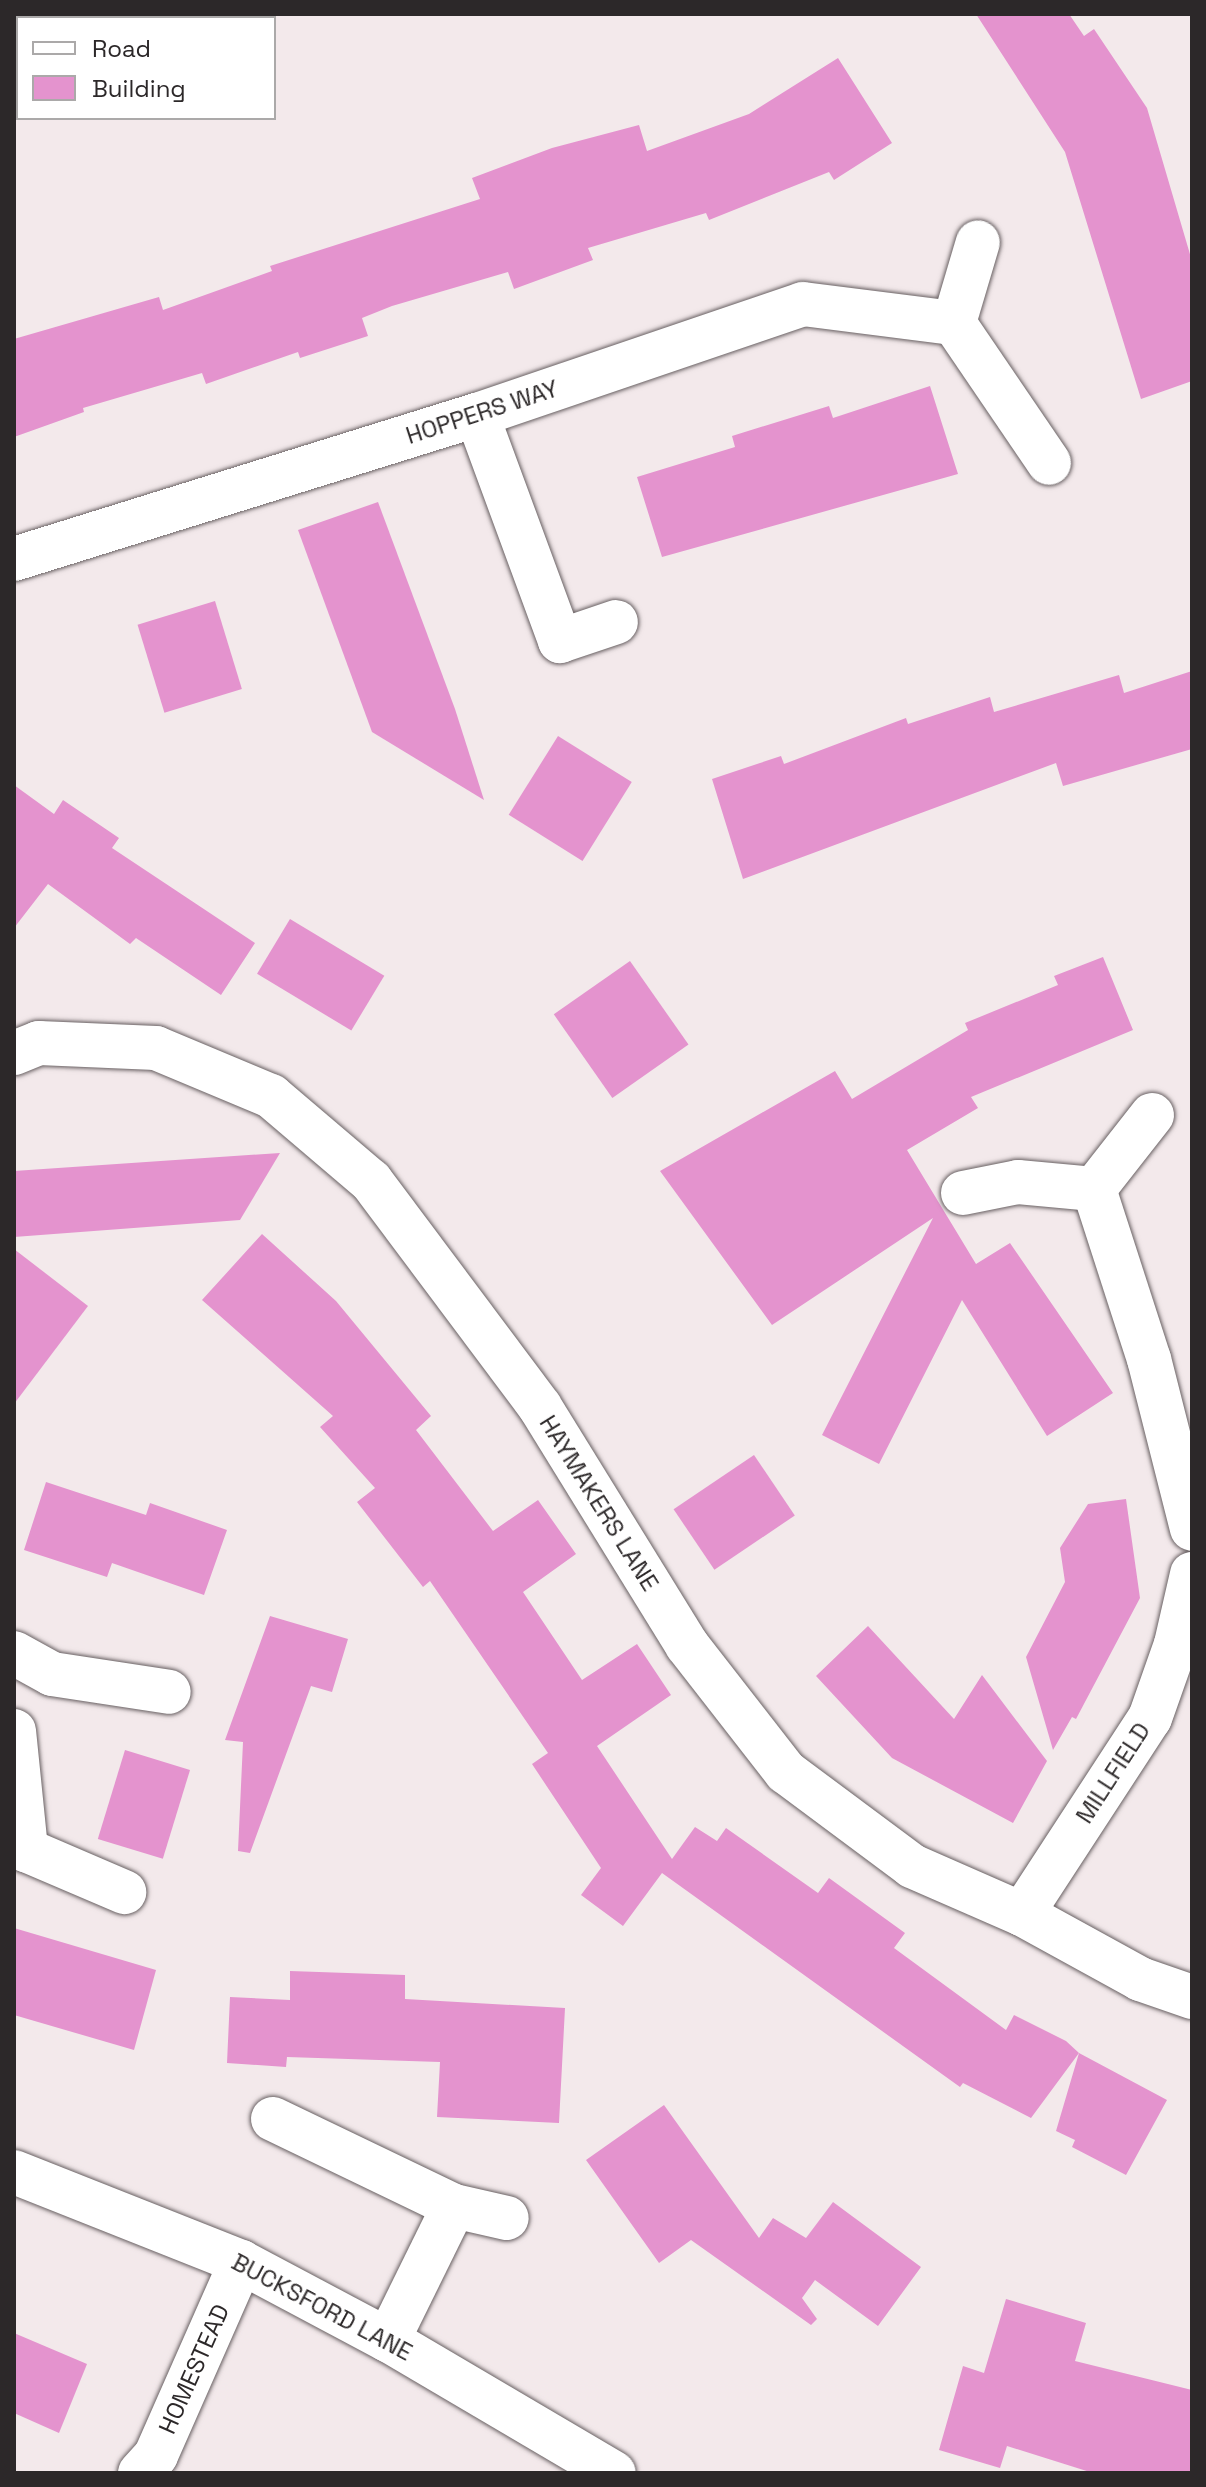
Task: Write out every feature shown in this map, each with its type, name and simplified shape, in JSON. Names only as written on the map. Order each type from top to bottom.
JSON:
[{"type":"street","points":[[978,242],[954,323],[1049,463]]},
{"type":"street","name":"HOPPERS WAY","points":[[14,559],[477,415],[803,304],[954,323]]},
{"type":"street","points":[[477,415],[560,641],[616,622]]},
{"type":"street","name":"HAYMAKERS LANE","points":[[14,1053],[39,1043],[156,1048],[271,1096],[360,1172],[540,1407],[687,1645],[786,1772],[912,1866],[1022,1914],[1140,1979],[1192,1997]]},
{"type":"street","points":[[1094,1189],[1152,1115]]},
{"type":"street","points":[[963,1193],[1018,1182],[1094,1189]]},
{"type":"street","points":[[1094,1189],[1149,1359],[1192,1529]]},
{"type":"street","name":"MILLFIELD","points":[[1022,1914],[1150,1718],[1176,1644],[1192,1574]]},
{"type":"street","points":[[14,1653],[52,1674],[169,1692]]},
{"type":"street","points":[[14,1712],[52,1674]]},
{"type":"street","points":[[14,1731],[26,1850],[124,1892]]},
{"type":"street","points":[[273,2119],[454,2206],[507,2218]]},
{"type":"street","name":"BUCKSFORD LANE","points":[[14,2172],[241,2262],[388,2340],[614,2473]]},
{"type":"street","points":[[388,2340],[454,2206]]},
{"type":"street","name":"HOMESTEAD","points":[[140,2473],[156,2455],[241,2262]]},
{"type":"building","points":[[976,14],[1069,14],[1084,36],[1094,29],[1147,108],[1192,261],[1192,381],[1141,399],[1065,152]]},
{"type":"building","points":[[838,58],[892,143],[834,180],[829,172],[709,220],[706,213],[588,248],[593,260],[514,289],[508,272],[392,306],[362,318],[368,336],[300,358],[298,352],[206,384],[202,373],[83,408],[84,412],[14,437],[14,339],[159,297],[163,310],[272,271],[270,266],[480,199],[472,178],[552,148],[639,125],[647,151],[749,114]]},
{"type":"building","points":[[930,386],[958,474],[662,557],[637,477],[735,447],[732,436],[829,406],[833,418]]},
{"type":"building","points":[[378,502],[455,709],[484,800],[372,732],[298,530]]},
{"type":"building","points":[[215,601],[242,689],[164,713],[138,625]]},
{"type":"building","points":[[1192,671],[1192,749],[1063,786],[1056,763],[743,879],[712,779],[781,756],[784,764],[906,718],[908,724],[990,697],[994,712],[1119,675],[1124,693]]},
{"type":"building","points":[[558,736],[632,782],[582,861],[509,815]]},
{"type":"building","points":[[14,785],[54,814],[63,800],[119,838],[112,848],[255,943],[221,995],[136,938],[130,944],[48,884],[14,928]]},
{"type":"building","points":[[290,919],[384,976],[351,1031],[257,974]]},
{"type":"building","points":[[1103,957],[1133,1030],[971,1097],[978,1108],[907,1150],[976,1264],[1010,1243],[1113,1393],[1047,1436],[962,1300],[879,1464],[822,1435],[933,1218],[772,1325],[660,1171],[835,1071],[852,1099],[968,1030],[965,1023],[1058,985],[1054,976]]},
{"type":"building","points":[[630,961],[689,1045],[612,1098],[554,1014]]},
{"type":"building","points":[[280,1153],[240,1220],[14,1237],[14,1171]]},
{"type":"building","points":[[262,1234],[336,1301],[431,1416],[416,1430],[493,1531],[538,1500],[576,1554],[523,1592],[582,1680],[637,1644],[671,1695],[597,1746],[672,1859],[695,1827],[717,1841],[726,1828],[818,1893],[829,1878],[905,1933],[894,1948],[1006,2030],[1014,2015],[1066,2041],[1079,2053],[1031,2118],[963,2083],[960,2087],[662,1873],[623,1926],[581,1895],[601,1868],[532,1764],[548,1753],[430,1581],[423,1587],[357,1502],[375,1488],[320,1427],[333,1416],[202,1300]]},
{"type":"building","points":[[14,1249],[88,1306],[14,1404]]},
{"type":"building","points":[[754,1455],[795,1516],[714,1570],[674,1509]]},
{"type":"building","points":[[46,1482],[146,1515],[150,1503],[227,1530],[204,1595],[112,1563],[107,1577],[24,1550]]},
{"type":"building","points":[[1126,1499],[1140,1598],[1076,1719],[1072,1717],[1053,1750],[1026,1657],[1065,1582],[1060,1548],[1088,1504]]},
{"type":"building","points":[[270,1616],[348,1639],[332,1692],[311,1686],[250,1853],[238,1851],[243,1742],[225,1740]]},
{"type":"building","points":[[868,1626],[954,1719],[982,1675],[1047,1761],[1013,1823],[892,1758],[816,1676]]},
{"type":"building","points":[[125,1750],[190,1770],[163,1859],[98,1839]]},
{"type":"building","points":[[14,1928],[156,1970],[134,2050],[14,2015]]},
{"type":"building","points":[[290,1971],[405,1975],[405,1999],[565,2008],[559,2123],[437,2117],[440,2062],[287,2057],[286,2067],[227,2063],[230,1997],[290,2000]]},
{"type":"building","points":[[1079,2053],[1167,2100],[1126,2175],[1072,2147],[1075,2140],[1056,2131]]},
{"type":"building","points":[[664,2105],[759,2238],[773,2218],[806,2238],[833,2202],[921,2267],[878,2326],[815,2280],[802,2298],[817,2319],[811,2325],[691,2240],[659,2263],[586,2160]]},
{"type":"building","points":[[1006,2299],[1086,2323],[1075,2361],[1192,2390],[1192,2473],[1093,2473],[1007,2446],[1000,2468],[939,2450],[963,2366],[984,2373]]},
{"type":"building","points":[[14,2333],[87,2364],[59,2433],[14,2413]]}]
